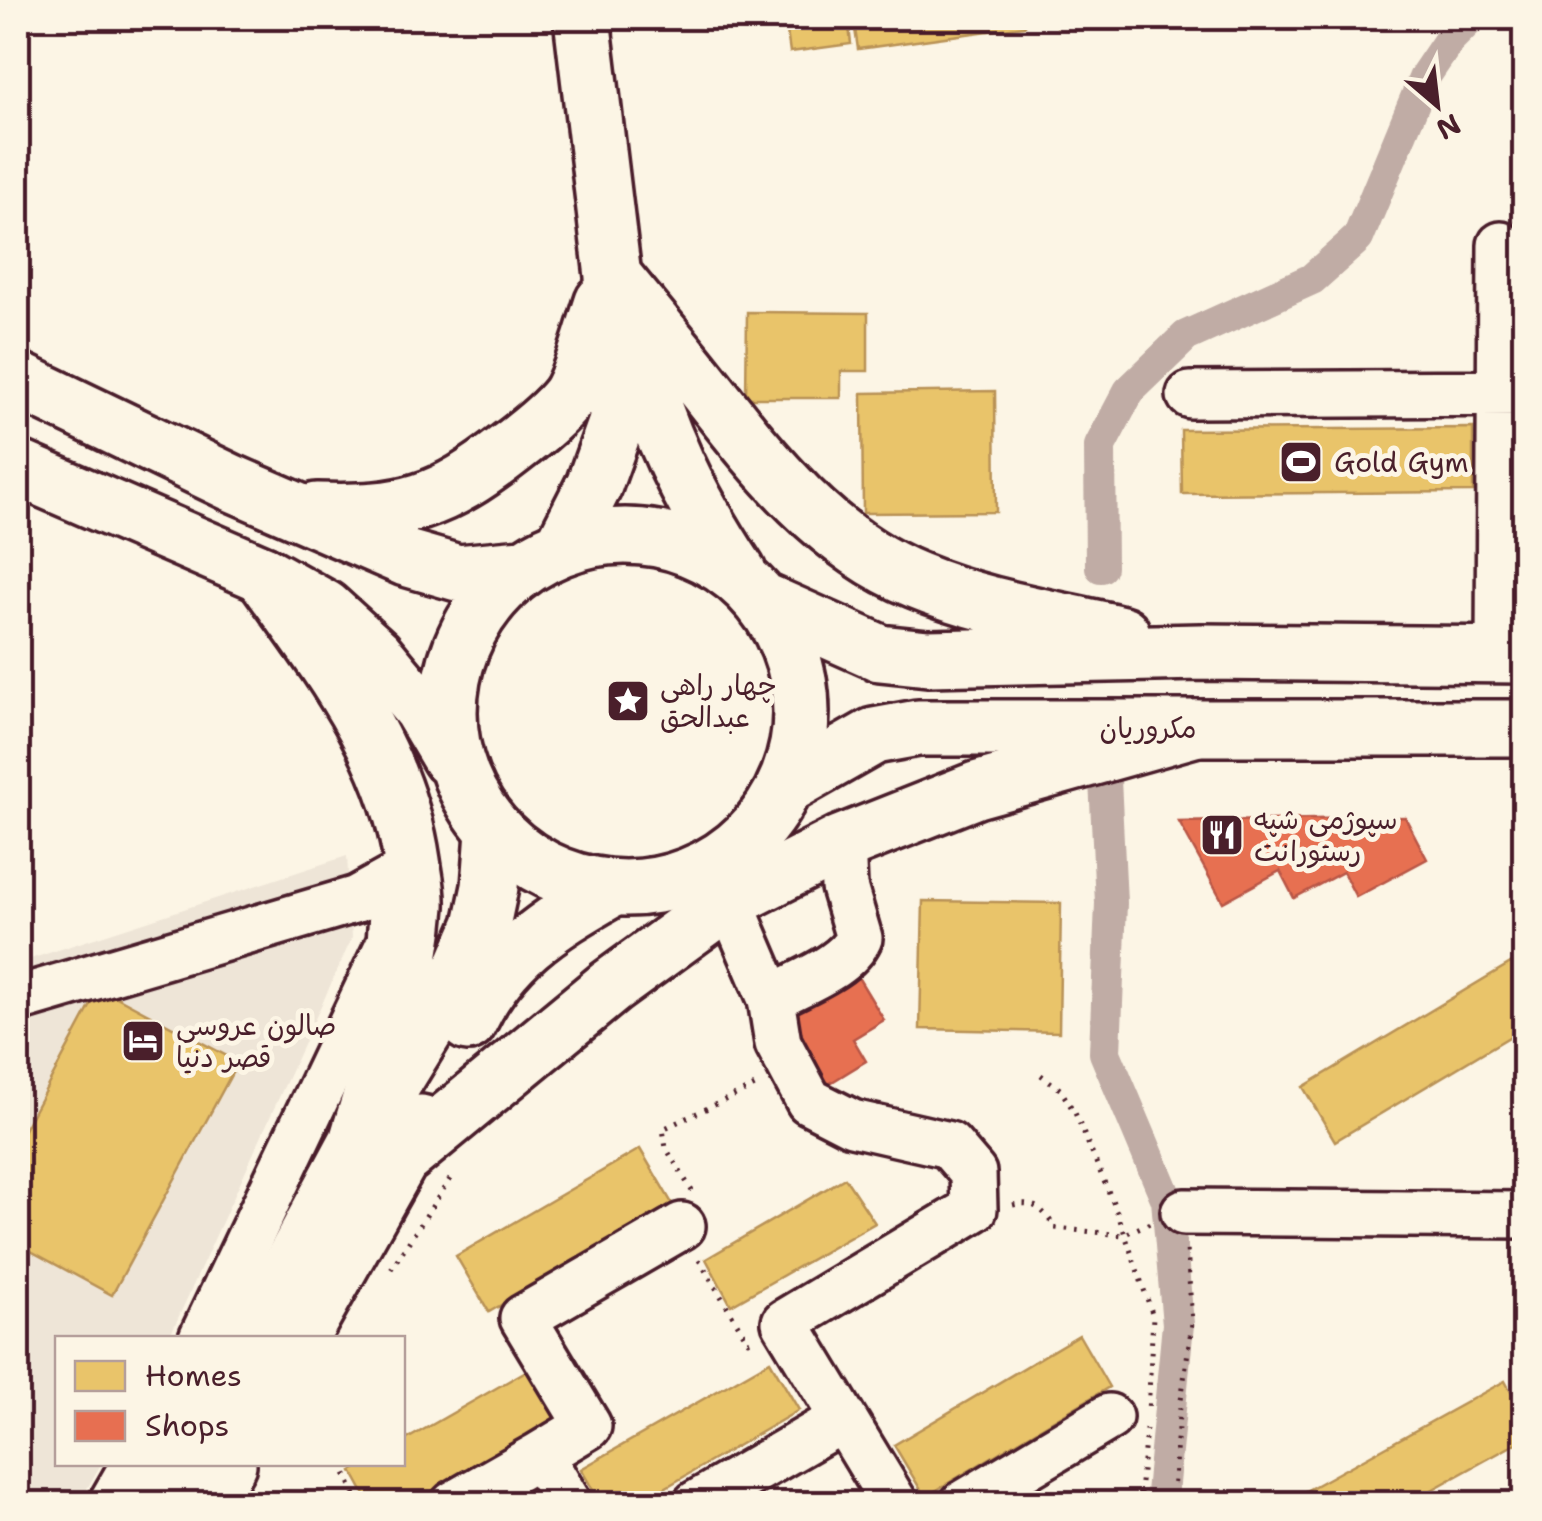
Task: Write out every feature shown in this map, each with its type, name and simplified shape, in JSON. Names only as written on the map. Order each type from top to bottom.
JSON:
[{"type":"main road","points":[[456,770],[447,714],[456,658],[482,607],[542,557],[594,485],[618,421],[613,276],[582,18]]},
{"type":"main road","points":[[292,510],[369,513],[427,502],[476,476],[570,395],[613,276]]},
{"type":"main road","points":[[382,1148],[610,987],[721,883],[786,786],[801,739],[802,690],[789,642],[700,512],[653,413],[613,276]]},
{"type":"main road","points":[[613,276],[777,477],[798,500],[850,542],[912,579],[982,602],[1201,652]]},
{"type":"main road","points":[[18,380],[292,510],[406,558],[458,573],[542,557],[609,536],[657,537],[702,552],[753,590],[880,653],[928,658],[1201,652],[1512,655]]},
{"type":"main road","points":[[18,468],[263,574],[324,608],[376,655],[421,708],[474,806],[494,832],[528,860],[567,880],[611,889],[721,883],[842,843],[976,790],[1197,728]]},
{"type":"main road","points":[[263,574],[351,698],[392,777],[409,840],[404,874],[418,903],[382,1148]]},
{"type":"main road","name":"مکروریان","points":[[786,786],[874,736],[918,728],[1524,728]]},
{"type":"main road","points":[[301,1336],[482,924],[490,887],[494,832]]},
{"type":"main road","points":[[253,1336],[489,984],[524,944],[611,889]]},
{"type":"main road","points":[[163,1504],[184,1466]]},
{"type":"main road","points":[[205,1504],[227,1466]]},
{"type":"street","points":[[1501,246],[1512,394],[1512,655]]},
{"type":"street","points":[[1190,396],[1512,394]]},
{"type":"street","points":[[772,999],[841,960],[853,951],[859,938],[844,888],[842,843]]},
{"type":"street","points":[[18,999],[357,898],[404,874]]},
{"type":"street","points":[[203,1336],[390,942],[404,874]]},
{"type":"street","points":[[721,883],[772,999],[778,1043],[809,1100],[852,1123],[948,1145],[973,1173],[974,1209],[785,1322],[895,1504]]},
{"type":"street","points":[[1165,1218],[1524,1215]]},
{"type":"street","points":[[454,1504],[588,1426],[523,1318],[682,1226]]},
{"type":"street","points":[[963,1504],[1109,1417]]},
{"type":"street","points":[[696,1504],[843,1419]]},
{"type":"street","points":[[540,1455],[569,1504]]},
{"type":"street","points":[[112,1504],[133,1466]]},
{"type":"path","points":[[785,1322],[748,1342],[682,1226],[706,1214],[666,1148],[663,1129],[790,1069]]},
{"type":"path","points":[[1041,1075],[1060,1089],[1074,1113],[1141,1276],[1154,1330],[1140,1504]]},
{"type":"path","points":[[388,1274],[461,1162]]},
{"type":"path","points":[[974,1209],[988,1224],[1007,1215],[1014,1203],[1034,1204],[1044,1210],[1055,1228],[1123,1235],[1165,1218],[1192,1323],[1172,1504]]},
{"type":"path","points":[[342,1466],[360,1504]]},
{"type":"shaded area","points":[[347,856],[352,938],[169,1336],[55,1336],[55,1466],[100,1466],[79,1503],[18,1503],[18,963]]},
{"type":"building: Homes","points":[[785,18],[848,18],[851,44],[790,52]]},
{"type":"building: Homes","points":[[889,18],[1024,18],[1025,26],[858,49],[854,22]]},
{"type":"building: Homes","points":[[1055,18],[1116,18],[1057,26]]},
{"type":"building: Homes","points":[[747,312],[868,313],[868,371],[841,371],[841,398],[746,398]]},
{"type":"building: Homes","points":[[995,391],[996,512],[863,513],[862,393]]},
{"type":"building: Homes","points":[[1473,428],[1473,492],[1182,494],[1181,430]]},
{"type":"building: Homes","points":[[923,901],[1061,903],[1059,1032],[920,1029]]},
{"type":"building: Homes","points":[[1524,955],[1524,1028],[1335,1141],[1303,1087]]},
{"type":"building: Homes","points":[[100,988],[238,1062],[112,1295],[18,1244],[18,1141]]},
{"type":"building: Homes","points":[[640,1149],[673,1205],[489,1312],[456,1256]]},
{"type":"building: Homes","points":[[845,1178],[875,1223],[731,1305],[706,1259]]},
{"type":"building: Homes","points":[[1079,1335],[1109,1387],[925,1497],[894,1445]]},
{"type":"building: Homes","points":[[770,1361],[799,1410],[637,1504],[601,1504],[581,1469]]},
{"type":"building: Homes","points":[[540,1363],[570,1415],[416,1504],[370,1504],[352,1471],[361,1466],[405,1466],[405,1440]]},
{"type":"building: Homes","points":[[1505,1381],[1524,1416],[1524,1439],[1406,1504],[1282,1504]]},
{"type":"building: Shops","points":[[1405,817],[1427,859],[1356,897],[1343,872],[1294,898],[1280,871],[1223,902],[1179,822]]},
{"type":"building: Shops","points":[[853,969],[884,1020],[853,1039],[866,1061],[819,1090],[783,1081],[752,1031]]},
{"type":"waterway","points":[[1101,567],[1100,446],[1129,391],[1186,336],[1312,279],[1358,238],[1425,76],[1450,39],[1471,18]]},
{"type":"waterway","points":[[1104,759],[1111,903],[1105,1053],[1167,1200],[1178,1324],[1161,1504]]},
{"type":"place","name":"Gold Gym","points":[[1301,462]]},
{"type":"place","name":"چهار راهی عبدالحق","points":[[628,701]]},
{"type":"place","name":"سپوژمی شپه رستورانت","points":[[1222,835]]},
{"type":"place","name":"صالون عروسی قصر دنیا","points":[[143,1041]]}]
